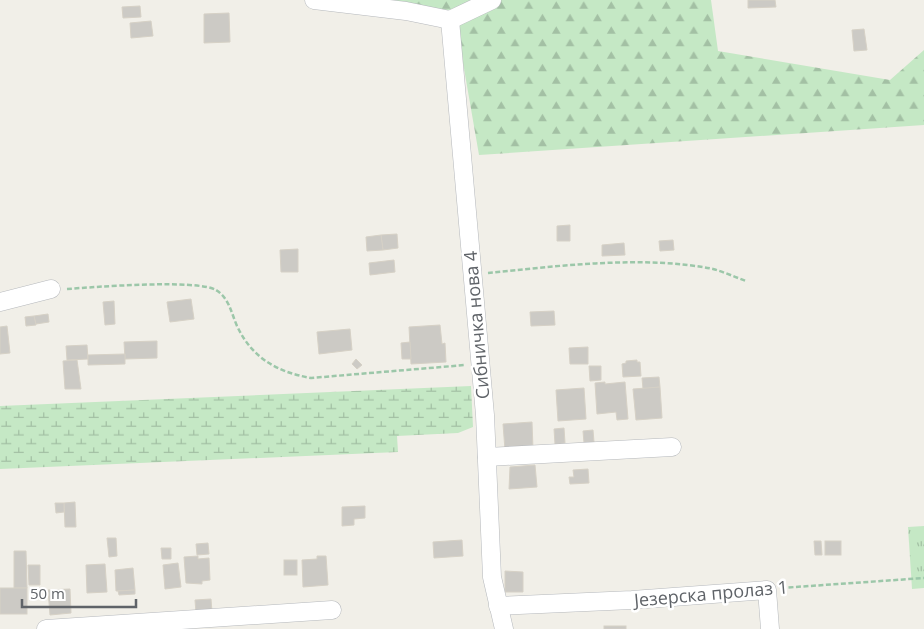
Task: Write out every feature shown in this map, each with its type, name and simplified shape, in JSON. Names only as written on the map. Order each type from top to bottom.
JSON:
[{"type":"street","points":[[314,0],[406,11],[450,20],[492,0]]},
{"type":"street","name":"Сибничка нова 4","points":[[450,20],[455,103],[474,274],[481,364],[492,577],[504,629]]},
{"type":"street","points":[[0,302],[51,289]]},
{"type":"street","points":[[487,457],[672,447]]},
{"type":"street","points":[[767,590],[770,629]]},
{"type":"street","name":"Језерска пролаз 1","points":[[498,606],[632,600],[767,590]]},
{"type":"street","points":[[46,629],[332,610]]},
{"type":"path","points":[[474,274],[563,266],[674,263],[715,269],[746,281]]},
{"type":"path","points":[[51,289],[128,285],[209,288],[226,299],[249,348],[264,361],[290,374],[318,378],[481,364]]},
{"type":"path","name":"Језерска пролаз 1","points":[[767,590],[924,578]]},
{"type":"green space","points":[[365,0],[711,0],[718,51],[890,80],[924,50],[924,125],[479,155],[458,34],[437,15]]},
{"type":"green space","points":[[471,386],[473,427],[458,433],[397,436],[398,452],[0,469],[0,406]]},
{"type":"green space","points":[[924,526],[924,588],[912,589],[908,527]]},
{"type":"building","points":[[748,0],[775,0],[776,7],[748,8]]},
{"type":"building","points":[[140,6],[141,17],[123,18],[122,7]]},
{"type":"building","points":[[229,13],[230,42],[204,43],[204,14]]},
{"type":"building","points":[[151,21],[153,36],[131,38],[130,23]]},
{"type":"building","points":[[864,29],[867,50],[854,51],[852,30]]},
{"type":"building","points":[[570,225],[570,241],[557,241],[557,226]]},
{"type":"building","points":[[397,234],[398,248],[383,250],[381,235]]},
{"type":"building","points":[[381,235],[383,250],[367,251],[366,237]]},
{"type":"building","points":[[673,240],[674,250],[660,251],[659,241]]},
{"type":"building","points":[[624,243],[625,255],[602,256],[602,245]]},
{"type":"building","points":[[298,249],[298,272],[281,272],[280,250]]},
{"type":"building","points":[[394,260],[395,272],[370,275],[369,263]]},
{"type":"building","points":[[191,299],[194,319],[170,322],[167,302]]},
{"type":"building","points":[[114,301],[115,324],[105,325],[103,302]]},
{"type":"building","points":[[554,311],[555,325],[531,326],[530,312]]},
{"type":"building","points":[[48,314],[49,322],[36,324],[34,316]]},
{"type":"building","points":[[34,316],[36,325],[26,326],[25,317]]},
{"type":"building","points":[[440,325],[442,344],[445,343],[446,362],[411,364],[409,327]]},
{"type":"building","points":[[7,326],[10,353],[0,354],[0,327]]},
{"type":"building","points":[[350,329],[352,350],[319,354],[317,332]]},
{"type":"building","points":[[157,341],[157,358],[125,359],[124,342]]},
{"type":"building","points":[[410,342],[411,359],[402,359],[401,343]]},
{"type":"building","points":[[87,345],[88,359],[67,360],[66,346]]},
{"type":"building","points":[[588,347],[588,364],[570,364],[569,348]]},
{"type":"building","points":[[125,354],[125,364],[88,365],[88,355]]},
{"type":"building","points":[[356,359],[362,365],[357,369],[352,364]]},
{"type":"building","points":[[77,360],[81,389],[65,389],[63,361]]},
{"type":"building","points":[[637,360],[637,362],[640,362],[641,376],[623,377],[622,364],[626,363],[626,361]]},
{"type":"building","points":[[589,366],[601,366],[601,380],[590,381]]},
{"type":"building","points":[[659,377],[660,387],[643,389],[642,378]]},
{"type":"building","points":[[605,382],[605,384],[625,382],[628,419],[617,420],[616,412],[597,414],[595,383]]},
{"type":"building","points":[[660,387],[662,418],[636,420],[633,389]]},
{"type":"building","points":[[584,388],[586,419],[558,421],[556,390]]},
{"type":"building","points":[[532,422],[533,449],[505,450],[503,424]]},
{"type":"building","points":[[564,428],[565,443],[555,444],[554,429]]},
{"type":"building","points":[[593,430],[594,442],[584,443],[583,431]]},
{"type":"building","points":[[535,465],[537,487],[509,489],[510,467]]},
{"type":"building","points":[[588,469],[589,483],[570,484],[569,477],[574,477],[573,470]]},
{"type":"building","points":[[75,502],[76,527],[65,527],[64,503]]},
{"type":"building","points":[[55,503],[64,503],[64,512],[56,513]]},
{"type":"building","points":[[365,506],[365,518],[354,519],[354,525],[342,526],[342,507]]},
{"type":"building","points":[[107,538],[116,538],[117,556],[109,557]]},
{"type":"building","points":[[462,540],[463,556],[434,558],[433,542]]},
{"type":"building","points":[[814,541],[821,541],[822,555],[815,555]]},
{"type":"building","points":[[825,541],[841,541],[841,555],[825,555]]},
{"type":"building","points":[[208,543],[209,554],[197,555],[196,544]]},
{"type":"building","points":[[161,548],[171,548],[171,559],[162,559]]},
{"type":"building","points":[[14,551],[26,551],[27,588],[14,588]]},
{"type":"building","points":[[198,556],[198,559],[209,558],[210,580],[202,581],[202,584],[186,583],[184,557]]},
{"type":"building","points":[[317,556],[326,556],[328,585],[303,587],[302,560],[317,559]]},
{"type":"building","points":[[284,560],[297,560],[297,575],[284,575]]},
{"type":"building","points":[[178,563],[181,587],[165,589],[163,565]]},
{"type":"building","points":[[105,564],[107,592],[87,593],[86,565]]},
{"type":"building","points":[[28,565],[40,565],[40,585],[29,585]]},
{"type":"building","points":[[133,568],[135,590],[116,591],[115,570]]},
{"type":"building","points":[[505,571],[523,572],[523,592],[505,592]]},
{"type":"building","points":[[0,588],[27,588],[27,614],[0,614]]},
{"type":"building","points":[[70,589],[71,613],[50,615],[48,590]]},
{"type":"building","points":[[135,590],[135,594],[119,595],[118,591]]},
{"type":"building","points":[[211,599],[212,612],[196,613],[195,600]]},
{"type":"building","points":[[604,626],[626,626],[626,629],[604,629]]}]
